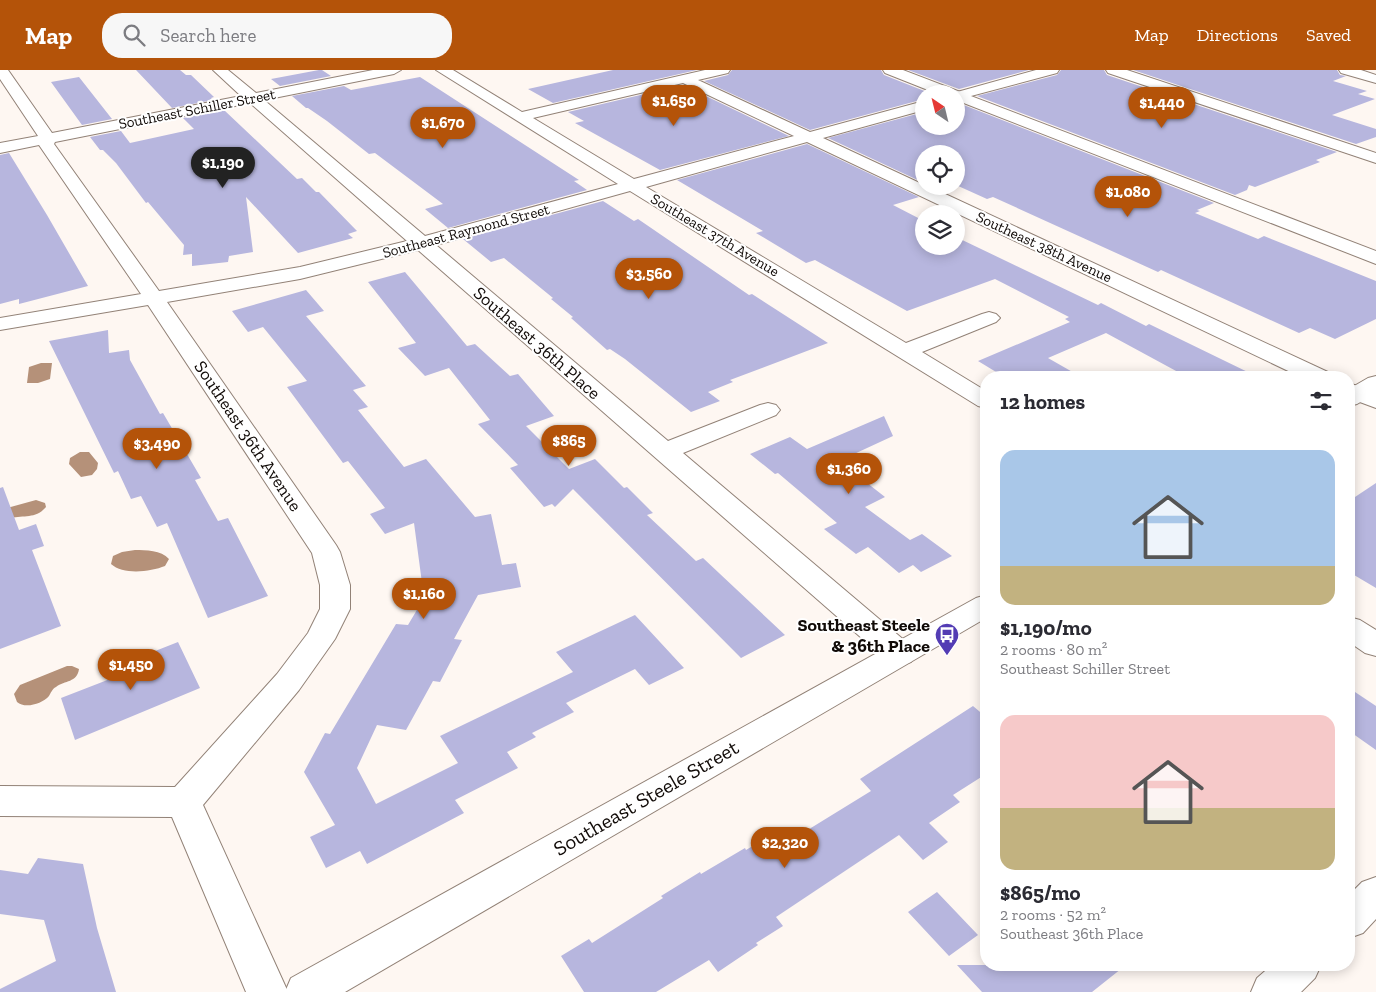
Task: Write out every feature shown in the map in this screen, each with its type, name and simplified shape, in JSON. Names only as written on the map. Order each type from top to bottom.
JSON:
[{"type":"street","name":"Southeast 36th Avenue","points":[[1,70],[48,138],[46,144],[154,298],[326,552],[335,585],[334,608],[320,639],[288,682],[184,802]]},
{"type":"street","name":"Southeast 36th Place","points":[[220,70],[420,244],[900,654]]},
{"type":"street","name":"Southeast Schiller Street","points":[[0,148],[394,70]]},
{"type":"street","name":"Southeast 37th Avenue","points":[[443,70],[980,397]]},
{"type":"street","points":[[520,117],[723,70]]},
{"type":"street","points":[[890,70],[929,85]]},
{"type":"street","points":[[965,92],[1052,70]]},
{"type":"street","points":[[1113,70],[1376,158]]},
{"type":"street","points":[[1346,70],[1376,78]]},
{"type":"street","name":"Southeast 38th Avenue","points":[[685,79],[1307,371]]},
{"type":"street","points":[[965,99],[1376,258]]},
{"type":"street","name":"Southeast Raymond Street","points":[[0,324],[300,273],[420,244],[915,107]]},
{"type":"street","points":[[905,351],[989,318]]},
{"type":"street","points":[[664,452],[768,410]]},
{"type":"street","name":"Southeast Steele Street","points":[[306,992],[980,607]]},
{"type":"street","points":[[1355,632],[1376,645]]},
{"type":"street","points":[[0,801],[184,802],[267,992]]},
{"type":"street","points":[[1355,914],[1376,894]]},
{"type":"street","points":[[1272,992],[1295,971]]},
{"type":"shaded area","points":[[41,363],[52,363],[50,379],[38,383],[27,383],[29,367]]},
{"type":"shaded area","points":[[80,452],[89,452],[98,463],[97,469],[92,475],[81,477],[69,464],[70,458]]},
{"type":"shaded area","points":[[36,500],[45,503],[46,507],[42,511],[34,515],[11,518],[7,508]]},
{"type":"shaded area","points":[[135,550],[158,552],[169,559],[165,566],[144,571],[122,570],[111,564],[113,556]]},
{"type":"shaded area","points":[[67,666],[79,669],[78,674],[70,681],[55,688],[46,699],[29,705],[17,702],[14,694],[20,685]]},
{"type":"building","points":[[136,70],[180,70],[186,75],[191,75],[214,97],[211,98],[213,100],[172,108]]},
{"type":"building","points":[[319,70],[331,76],[280,86],[271,79]]},
{"type":"building","points":[[613,70],[697,70],[553,103],[528,89]]},
{"type":"building","points":[[732,70],[881,70],[884,75],[915,87],[915,101],[810,130],[704,81],[728,75]]},
{"type":"building","points":[[908,70],[1029,70],[965,87],[965,85],[948,85]]},
{"type":"building","points":[[1061,70],[1104,70],[1107,75],[1337,152],[1316,160],[1320,162],[1255,187],[1249,185],[1247,190],[1235,195],[977,96],[1057,75]]},
{"type":"building","points":[[1133,70],[1337,70],[1340,75],[1346,76],[1333,81],[1367,91],[1358,94],[1375,99],[1332,115],[1376,129],[1376,137],[1356,144]]},
{"type":"building","points":[[79,77],[112,119],[82,125],[51,82]]},
{"type":"building","points":[[420,77],[579,180],[574,181],[587,190],[448,228],[425,209],[443,204],[375,153],[369,154],[292,96],[344,86],[351,90]]},
{"type":"building","points":[[683,85],[789,136],[660,170],[575,123],[584,121],[568,112]]},
{"type":"building","points":[[965,106],[1214,203],[1197,210],[1200,211],[1195,213],[1258,239],[1264,236],[1376,281],[1376,319],[1335,339],[1310,328],[1299,333],[1161,270],[1158,272],[993,197],[987,199],[965,189],[965,145],[915,145],[915,179],[828,138],[915,114],[915,135],[965,135]]},
{"type":"building","points":[[224,110],[297,179],[302,178],[316,192],[319,192],[357,231],[348,234],[353,238],[298,253],[246,197],[253,252],[229,256],[228,262],[192,266],[192,254],[183,255],[184,245],[148,202],[146,203],[116,163],[103,150],[100,150],[90,137],[121,131],[130,143],[194,129],[183,118]]},
{"type":"building","points":[[807,144],[919,197],[893,205],[915,216],[915,255],[965,255],[965,241],[1098,305],[1101,303],[1146,326],[1149,324],[1246,371],[1176,371],[1106,333],[1048,358],[1071,371],[994,371],[978,361],[1070,322],[1065,319],[1069,317],[995,279],[907,311],[815,260],[806,263],[756,233],[763,231],[677,180]]},
{"type":"building","points":[[9,153],[88,286],[19,304],[19,299],[0,304],[0,155]]},
{"type":"building","points":[[603,201],[634,221],[638,219],[749,295],[752,294],[828,343],[730,380],[733,382],[708,392],[720,401],[691,412],[625,359],[610,349],[607,350],[571,318],[573,317],[551,299],[553,298],[504,258],[491,262],[463,239]]},
{"type":"building","points":[[405,272],[467,346],[475,344],[510,376],[518,374],[554,416],[526,426],[569,469],[595,459],[653,513],[647,515],[696,561],[703,558],[785,635],[741,658],[573,489],[555,507],[552,504],[544,507],[510,468],[518,465],[478,424],[490,420],[449,368],[425,376],[398,348],[416,343],[368,282]]},
{"type":"building","points":[[306,290],[324,311],[306,316],[366,386],[353,390],[368,407],[358,410],[404,467],[426,459],[475,517],[491,514],[502,565],[516,563],[521,587],[478,595],[454,639],[462,640],[440,682],[433,681],[406,730],[377,725],[357,768],[376,804],[458,763],[440,736],[573,672],[556,652],[635,615],[684,668],[649,685],[635,669],[566,703],[574,712],[532,733],[536,737],[507,752],[518,768],[455,800],[464,813],[367,864],[360,851],[326,868],[310,837],[335,825],[304,772],[325,733],[330,734],[396,624],[408,625],[424,598],[414,523],[385,534],[370,514],[385,508],[348,461],[343,463],[287,387],[307,381],[263,327],[248,332],[232,311]]},
{"type":"building","points":[[108,330],[109,353],[129,350],[130,360],[160,414],[163,413],[201,478],[195,480],[218,521],[228,518],[268,596],[208,618],[167,523],[157,527],[141,496],[131,499],[118,471],[114,473],[49,341]]},
{"type":"building","points":[[884,416],[893,436],[839,461],[885,497],[865,507],[910,540],[922,534],[952,556],[921,572],[913,565],[899,573],[868,547],[856,554],[824,529],[837,523],[778,473],[775,474],[750,454],[790,437],[807,449]]},
{"type":"building","points":[[1376,483],[1376,588],[1355,576],[1355,497]]},
{"type":"building","points":[[3,487],[19,530],[36,524],[44,546],[32,550],[61,626],[0,649],[0,488]]},
{"type":"building","points":[[178,642],[200,688],[75,740],[61,698],[110,679],[107,670]]},
{"type":"building","points":[[1355,692],[1376,706],[1376,750],[1355,735]]},
{"type":"building","points":[[973,706],[980,712],[980,778],[953,795],[960,802],[929,823],[948,842],[923,860],[899,835],[776,917],[783,926],[756,943],[758,945],[718,972],[709,960],[656,992],[584,992],[561,956],[589,939],[592,943],[700,872],[701,874],[783,828],[793,839],[871,791],[860,779]]},
{"type":"building","points":[[38,858],[83,864],[97,928],[116,992],[0,992],[0,989],[56,961],[44,920],[0,914],[0,870],[28,874]]},
{"type":"building","points":[[937,892],[978,935],[949,956],[908,912]]},
{"type":"building","points":[[957,965],[980,965],[980,971],[1118,971],[1092,992],[982,992]]},
{"type":"place","name":"Southeast Steele & 36th Place","points":[[947,656]]}]
